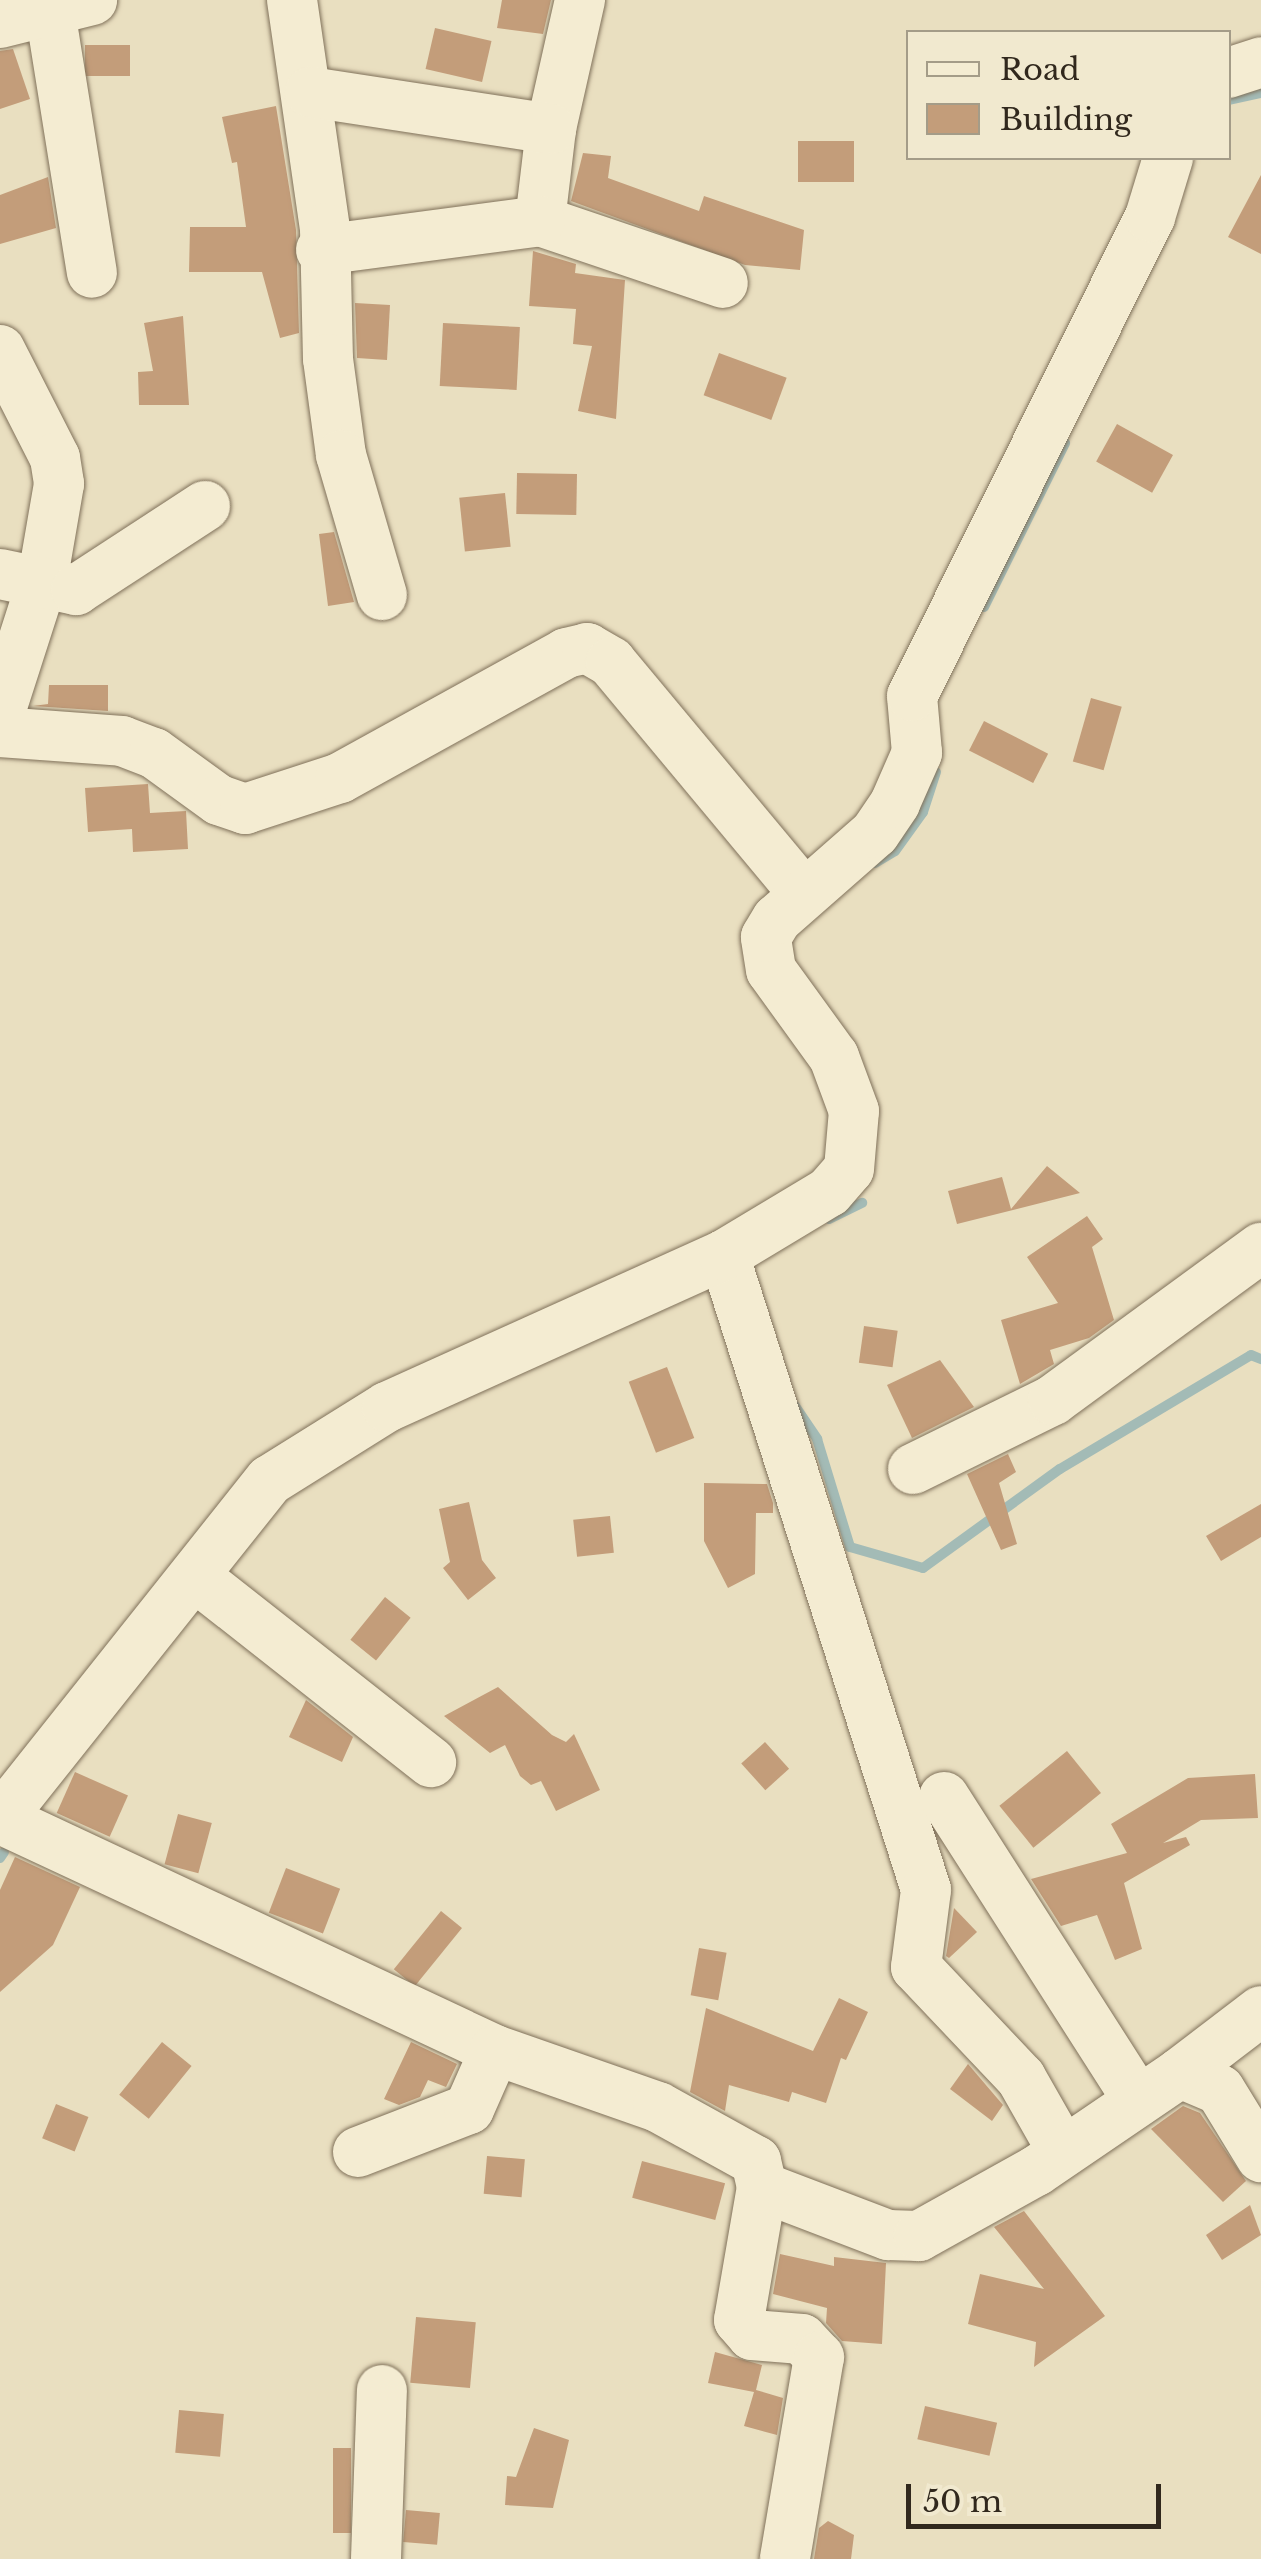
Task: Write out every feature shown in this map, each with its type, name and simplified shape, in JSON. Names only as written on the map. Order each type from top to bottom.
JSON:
[{"type":"street","points":[[292,0],[310,92],[325,228],[321,250],[340,455],[382,595]]},
{"type":"street","points":[[540,221],[551,129],[580,0]]},
{"type":"street","points":[[0,23],[71,5],[92,274]]},
{"type":"street","points":[[1231,71],[1261,62]]},
{"type":"street","points":[[310,92],[551,129]]},
{"type":"street","points":[[785,2559],[819,2357],[802,2339],[752,2335],[739,2320],[762,2186],[760,2166],[746,2153],[658,2107],[496,2050],[0,1819],[197,1578],[270,1480],[325,1441],[726,1266],[829,1192],[853,1160],[857,1122],[834,1057],[776,978],[765,950],[771,925],[875,833],[896,803],[918,753],[912,696],[1150,217],[1167,160]]},
{"type":"street","points":[[321,250],[540,221],[723,283]]},
{"type":"street","points":[[0,350],[18,416],[58,470],[21,578],[0,713]]},
{"type":"street","points":[[21,578],[76,590],[205,506]]},
{"type":"street","points":[[0,732],[122,741],[154,753],[219,800],[245,809],[340,778],[566,653],[587,648],[612,662],[804,894]]},
{"type":"street","points":[[913,1469],[1053,1400],[1261,1248]]},
{"type":"street","points":[[726,1266],[926,1890],[916,1967],[1021,2078],[1064,2152]]},
{"type":"street","points":[[197,1578],[431,1762]]},
{"type":"street","points":[[944,1797],[1137,2099]]},
{"type":"street","points":[[762,2186],[888,2235],[919,2236],[1064,2152],[1180,2073],[1261,2011]]},
{"type":"street","points":[[358,2152],[469,2109],[496,2050]]},
{"type":"street","points":[[1180,2073],[1220,2090],[1257,2142]]},
{"type":"street","points":[[376,2559],[382,2390]]},
{"type":"building","points":[[502,0],[551,0],[543,34],[497,28]]},
{"type":"building","points":[[435,28],[492,41],[482,82],[426,69]]},
{"type":"building","points":[[85,45],[130,45],[130,76],[85,76]]},
{"type":"building","points":[[13,49],[30,99],[0,109],[0,51]]},
{"type":"building","points":[[276,106],[296,230],[299,333],[280,338],[262,272],[189,272],[190,227],[246,227],[237,162],[232,163],[222,117]]},
{"type":"building","points":[[798,141],[854,141],[854,182],[798,182]]},
{"type":"building","points":[[583,153],[611,156],[608,178],[699,211],[704,196],[804,230],[800,270],[745,265],[571,201]]},
{"type":"building","points":[[1261,175],[1261,254],[1228,237]]},
{"type":"building","points":[[48,177],[56,228],[0,244],[0,195]]},
{"type":"building","points":[[533,251],[576,264],[575,273],[625,280],[616,419],[578,411],[592,346],[573,344],[576,309],[529,306]]},
{"type":"building","points":[[355,303],[390,305],[387,360],[357,358]]},
{"type":"building","points":[[183,316],[189,405],[139,405],[138,372],[153,371],[144,323]]},
{"type":"building","points":[[443,323],[520,327],[517,390],[440,386]]},
{"type":"building","points":[[719,353],[787,378],[771,420],[704,395]]},
{"type":"building","points":[[1117,424],[1173,455],[1152,493],[1096,462]]},
{"type":"building","points":[[517,473],[577,474],[576,515],[516,514]]},
{"type":"building","points":[[505,493],[511,547],[465,552],[459,498]]},
{"type":"building","points":[[334,532],[354,602],[328,606],[319,534]]},
{"type":"building","points":[[49,685],[108,685],[108,711],[33,706],[48,704]]},
{"type":"building","points":[[1091,698],[1122,707],[1104,770],[1073,761]]},
{"type":"building","points":[[984,721],[1048,754],[1033,783],[969,750]]},
{"type":"building","points":[[148,784],[150,813],[186,811],[188,849],[133,852],[132,829],[88,832],[85,788]]},
{"type":"building","points":[[1047,1166],[1080,1193],[957,1224],[948,1191],[1002,1177],[1011,1209]]},
{"type":"building","points":[[1087,1216],[1103,1239],[1092,1247],[1114,1320],[1089,1338],[1050,1350],[1054,1364],[1020,1384],[1001,1320],[1058,1303],[1027,1257]]},
{"type":"building","points":[[864,1326],[898,1331],[893,1367],[859,1363]]},
{"type":"building","points":[[940,1360],[974,1407],[912,1438],[887,1385]]},
{"type":"building","points":[[667,1367],[694,1438],[656,1453],[629,1382]]},
{"type":"building","points":[[1008,1454],[1016,1472],[999,1483],[1017,1544],[1001,1550],[967,1474]]},
{"type":"building","points":[[704,1483],[767,1484],[773,1503],[773,1513],[756,1513],[755,1574],[728,1588],[704,1541]]},
{"type":"building","points":[[469,1502],[482,1560],[496,1578],[468,1600],[443,1568],[450,1562],[439,1509]]},
{"type":"building","points":[[1261,1504],[1261,1537],[1221,1561],[1206,1536]]},
{"type":"building","points":[[610,1516],[614,1553],[577,1557],[573,1520]]},
{"type":"building","points":[[385,1597],[411,1618],[376,1661],[350,1640]]},
{"type":"building","points":[[498,1687],[552,1735],[566,1742],[574,1734],[600,1790],[556,1811],[541,1781],[531,1785],[520,1776],[505,1745],[490,1753],[444,1716]]},
{"type":"building","points":[[306,1700],[353,1737],[342,1762],[289,1737]]},
{"type":"building","points":[[765,1742],[789,1769],[765,1790],[741,1763]]},
{"type":"building","points":[[1067,1751],[1101,1793],[1033,1848],[999,1806]]},
{"type":"building","points":[[75,1772],[128,1796],[110,1837],[57,1813]]},
{"type":"building","points":[[1255,1774],[1258,1818],[1201,1820],[1163,1843],[1186,1837],[1190,1845],[1124,1883],[1142,1949],[1115,1960],[1097,1915],[1061,1926],[1031,1879],[1127,1853],[1111,1824],[1188,1778]]},
{"type":"building","points":[[178,1814],[212,1823],[198,1873],[165,1864]]},
{"type":"building","points":[[15,1857],[80,1887],[53,1945],[0,1992],[0,1890]]},
{"type":"building","points":[[286,1868],[340,1889],[323,1934],[269,1913]]},
{"type":"building","points":[[954,1908],[977,1932],[949,1958],[946,1956]]},
{"type":"building","points":[[441,1911],[462,1928],[415,1986],[394,1969]]},
{"type":"building","points":[[699,1948],[727,1953],[718,2000],[691,1995]]},
{"type":"building","points":[[839,1998],[868,2012],[846,2060],[841,2058],[826,2103],[792,2092],[789,2102],[729,2085],[725,2111],[690,2092],[706,2008],[813,2051]]},
{"type":"building","points":[[162,2042],[192,2066],[149,2119],[119,2095]]},
{"type":"building","points":[[411,2042],[457,2064],[446,2087],[428,2080],[420,2097],[399,2105],[384,2099]]},
{"type":"building","points":[[968,2064],[1003,2105],[992,2121],[950,2089]]},
{"type":"building","points":[[56,2104],[88,2117],[75,2151],[42,2138]]},
{"type":"building","points":[[1183,2106],[1200,2113],[1246,2181],[1223,2202],[1151,2129]]},
{"type":"building","points":[[487,2156],[525,2159],[522,2197],[484,2194]]},
{"type":"building","points":[[642,2161],[725,2183],[715,2220],[632,2198]]},
{"type":"building","points":[[1250,2205],[1261,2235],[1222,2260],[1206,2235]]},
{"type":"building","points":[[1024,2211],[1105,2316],[1034,2367],[1036,2342],[968,2324],[980,2274],[1044,2289],[994,2227]]},
{"type":"building","points":[[780,2254],[834,2266],[834,2257],[886,2263],[882,2344],[842,2341],[826,2323],[827,2308],[773,2294]]},
{"type":"building","points":[[416,2317],[476,2322],[470,2388],[410,2383]]},
{"type":"building","points":[[715,2352],[762,2365],[756,2390],[783,2398],[777,2435],[744,2426],[754,2392],[708,2383]]},
{"type":"building","points":[[925,2406],[997,2423],[989,2456],[917,2439]]},
{"type":"building","points":[[179,2410],[224,2414],[220,2457],[175,2453]]},
{"type":"building","points":[[534,2428],[569,2440],[553,2508],[505,2505],[507,2476],[516,2477]]},
{"type":"building","points":[[333,2448],[351,2448],[351,2533],[333,2533]]},
{"type":"building","points":[[406,2510],[440,2513],[437,2545],[403,2542]]},
{"type":"building","points":[[828,2521],[854,2535],[851,2559],[814,2559],[819,2528]]},
{"type":"waterway","points":[[1231,99],[1261,93]]},
{"type":"waterway","points":[[984,607],[1065,443]]},
{"type":"waterway","points":[[875,863],[895,851],[923,812],[936,772]]},
{"type":"waterway","points":[[829,1219],[862,1203]]},
{"type":"waterway","points":[[795,1406],[817,1439],[850,1547],[923,1568],[1060,1469],[1251,1355],[1261,1359]]},
{"type":"waterway","points":[[0,1858],[4,1852]]}]
